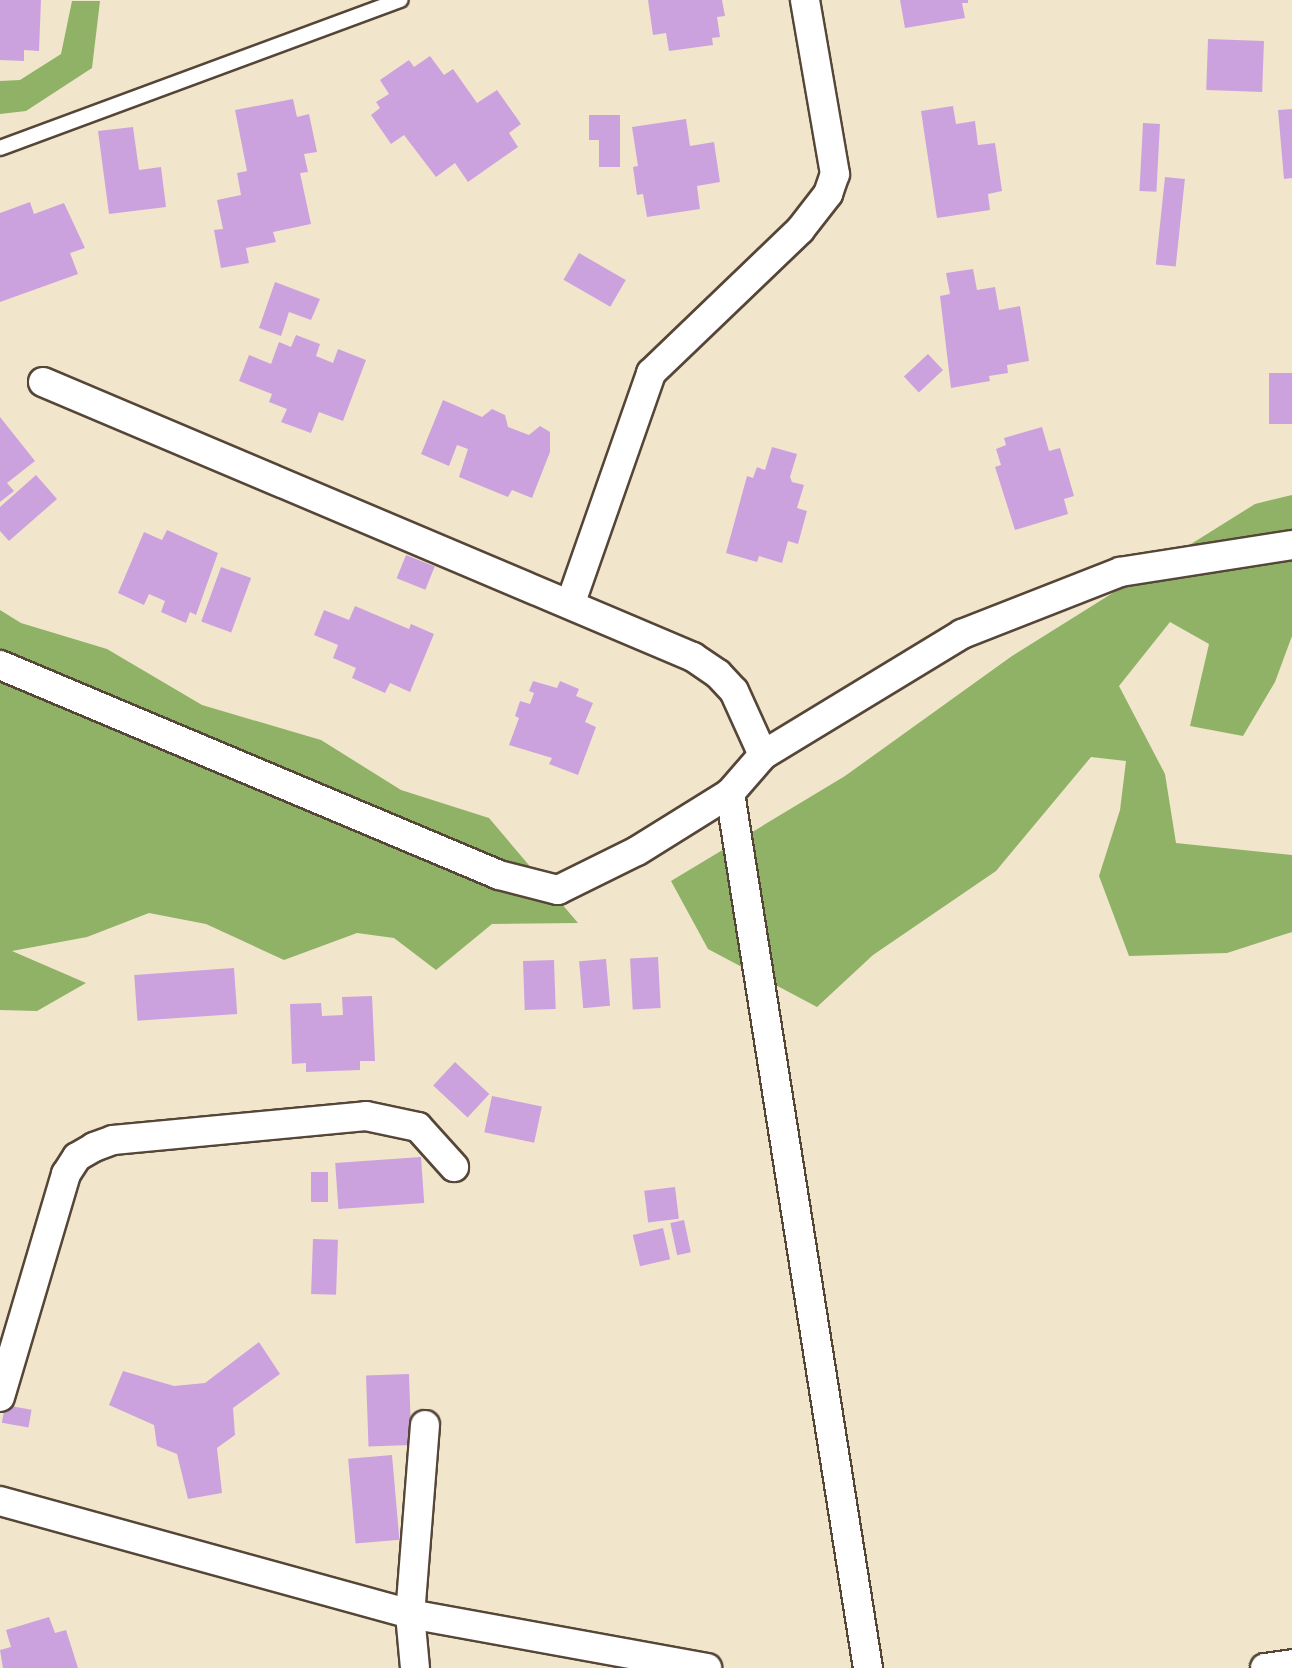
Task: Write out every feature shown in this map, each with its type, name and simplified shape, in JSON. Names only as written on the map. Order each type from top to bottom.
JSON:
[{"type":"street","points":[[571,602],[651,373],[800,230],[828,194],[835,174],[805,0]]},
{"type":"street","points":[[43,382],[571,602],[693,657],[718,674],[734,691],[763,755]]},
{"type":"street","points":[[0,665],[499,875],[558,890],[637,851],[730,793],[763,755],[933,651],[983,626],[1120,572],[1292,545]]},
{"type":"street","points":[[730,793],[868,1668]]},
{"type":"street","points":[[0,1397],[66,1174],[77,1157],[94,1147],[113,1140],[366,1116],[418,1127],[454,1167]]},
{"type":"street","points":[[415,1668],[410,1614],[425,1425]]},
{"type":"street","points":[[0,1501],[410,1614],[707,1668]]},
{"type":"street","points":[[1265,1668],[1292,1664]]},
{"type":"lane","points":[[0,148],[400,0]]},
{"type":"green space","points":[[72,1],[100,1],[92,68],[26,111],[0,114],[0,81],[20,80],[61,54]]},
{"type":"green space","points":[[1292,495],[1292,636],[1275,682],[1243,736],[1190,726],[1209,644],[1170,622],[1119,686],[1165,774],[1176,843],[1292,855],[1292,932],[1227,953],[1129,956],[1099,876],[1120,810],[1126,761],[1091,757],[996,871],[873,955],[817,1007],[708,949],[671,881],[845,776],[1012,656],[1255,504]]},
{"type":"green space","points":[[0,610],[21,623],[107,649],[202,705],[321,740],[401,790],[489,818],[578,923],[492,924],[436,970],[394,938],[357,933],[284,960],[206,924],[149,913],[87,937],[12,951],[86,983],[37,1011],[0,1010]]},
{"type":"building","points":[[0,0],[41,0],[39,51],[24,50],[24,61],[0,60]]},
{"type":"building","points":[[648,0],[722,0],[725,16],[717,17],[720,37],[712,38],[713,45],[669,51],[666,33],[653,35]]},
{"type":"building","points":[[900,0],[968,0],[968,3],[962,3],[965,18],[905,28]]},
{"type":"building","points":[[1208,39],[1264,41],[1262,92],[1206,90]]},
{"type":"building","points":[[430,56],[444,75],[453,69],[477,103],[497,90],[521,124],[509,133],[518,147],[468,182],[455,163],[436,177],[404,135],[391,144],[371,115],[380,108],[376,102],[389,94],[380,80],[409,60],[414,67]]},
{"type":"building","points":[[293,99],[297,117],[309,114],[317,152],[304,154],[308,172],[300,173],[311,224],[273,232],[276,242],[246,248],[249,263],[221,268],[214,230],[223,229],[217,200],[241,195],[237,173],[247,171],[235,110]]},
{"type":"building","points":[[953,106],[956,124],[975,121],[978,145],[995,143],[1002,191],[988,194],[990,210],[937,218],[921,111]]},
{"type":"building","points":[[1292,109],[1292,178],[1284,179],[1278,110]]},
{"type":"building","points":[[589,115],[620,115],[620,167],[599,167],[599,140],[589,140]]},
{"type":"building","points":[[686,119],[690,146],[714,142],[720,182],[697,186],[700,209],[647,217],[643,194],[637,195],[633,167],[638,166],[632,127]]},
{"type":"building","points":[[1143,123],[1160,124],[1156,192],[1139,191]]},
{"type":"building","points":[[133,127],[139,170],[161,167],[166,207],[109,214],[98,131]]},
{"type":"building","points":[[1165,177],[1185,179],[1176,267],[1156,265]]},
{"type":"building","points":[[30,202],[34,214],[64,203],[85,248],[70,253],[78,274],[0,302],[0,213]]},
{"type":"building","points":[[579,253],[626,280],[610,307],[564,280]]},
{"type":"building","points":[[973,269],[977,290],[995,287],[999,310],[1020,306],[1029,361],[1007,365],[1008,373],[989,376],[990,381],[951,388],[940,296],[950,294],[946,273]]},
{"type":"building","points":[[275,282],[320,299],[311,320],[289,312],[281,336],[259,328]]},
{"type":"building","points":[[296,335],[320,344],[316,356],[333,363],[338,349],[366,360],[343,421],[319,412],[311,433],[281,422],[287,409],[269,402],[272,394],[239,381],[249,355],[271,364],[279,342],[291,347]]},
{"type":"building","points":[[928,354],[943,370],[919,393],[904,377]]},
{"type":"building","points":[[1269,373],[1292,373],[1292,424],[1269,424]]},
{"type":"building","points":[[443,400],[482,417],[492,409],[505,415],[508,427],[529,435],[540,426],[550,432],[550,452],[532,498],[512,490],[508,497],[459,477],[468,449],[457,445],[449,466],[421,454]]},
{"type":"building","points":[[0,417],[35,461],[7,483],[14,491],[0,502]]},
{"type":"building","points":[[1042,427],[1049,451],[1060,448],[1074,496],[1064,499],[1068,514],[1015,530],[995,467],[1001,465],[996,449],[1006,445],[1004,438]]},
{"type":"building","points":[[772,447],[797,454],[790,477],[792,482],[804,485],[797,508],[807,511],[798,544],[788,541],[782,563],[759,556],[757,562],[726,553],[747,476],[753,478],[757,467],[765,470]]},
{"type":"building","points":[[36,475],[57,499],[9,541],[0,531],[0,507]]},
{"type":"building","points":[[167,530],[218,553],[196,615],[190,612],[186,623],[161,612],[165,601],[149,594],[144,605],[118,593],[144,532],[162,540]]},
{"type":"building","points":[[406,555],[435,567],[425,590],[397,578]]},
{"type":"building","points":[[221,567],[251,578],[231,632],[201,622]]},
{"type":"building","points":[[355,606],[409,629],[411,624],[434,634],[410,692],[390,683],[385,693],[352,678],[356,668],[333,658],[338,645],[314,635],[324,610],[349,620]]},
{"type":"building","points":[[533,681],[557,688],[560,681],[579,689],[576,696],[593,703],[585,722],[596,727],[578,775],[549,764],[552,758],[509,745],[519,718],[515,716],[520,701],[530,704],[534,693],[529,691]]},
{"type":"building","points":[[658,957],[661,1008],[633,1009],[630,958]]},
{"type":"building","points":[[606,959],[610,1006],[583,1008],[579,961]]},
{"type":"building","points":[[554,960],[556,1009],[525,1010],[523,961]]},
{"type":"building","points":[[234,968],[237,1014],[137,1021],[134,975]]},
{"type":"building","points":[[372,996],[375,1061],[360,1061],[360,1070],[306,1072],[306,1063],[292,1064],[290,1004],[321,1003],[322,1016],[343,1015],[342,997]]},
{"type":"building","points":[[455,1062],[489,1094],[468,1117],[433,1085]]},
{"type":"building","points":[[492,1096],[542,1107],[534,1143],[484,1132]]},
{"type":"building","points":[[421,1157],[424,1203],[338,1209],[335,1163]]},
{"type":"building","points":[[311,1172],[328,1172],[328,1202],[311,1202]]},
{"type":"building","points":[[675,1187],[679,1219],[648,1223],[644,1191]]},
{"type":"building","points":[[684,1220],[691,1252],[677,1255],[670,1223]]},
{"type":"building","points":[[663,1228],[670,1259],[640,1266],[633,1235]]},
{"type":"building","points":[[313,1239],[338,1240],[336,1295],[311,1294]]},
{"type":"building","points":[[259,1342],[280,1374],[233,1408],[235,1435],[217,1448],[222,1493],[188,1499],[177,1454],[157,1446],[154,1425],[109,1405],[123,1371],[174,1386],[205,1383]]},
{"type":"building","points":[[409,1374],[411,1445],[369,1446],[366,1376]]},
{"type":"building","points":[[5,1405],[32,1410],[28,1427],[2,1423]]},
{"type":"building","points":[[392,1455],[399,1540],[356,1544],[348,1459]]},
{"type":"building","points":[[49,1617],[55,1633],[66,1630],[78,1668],[3,1668],[0,1650],[11,1647],[6,1630]]}]
